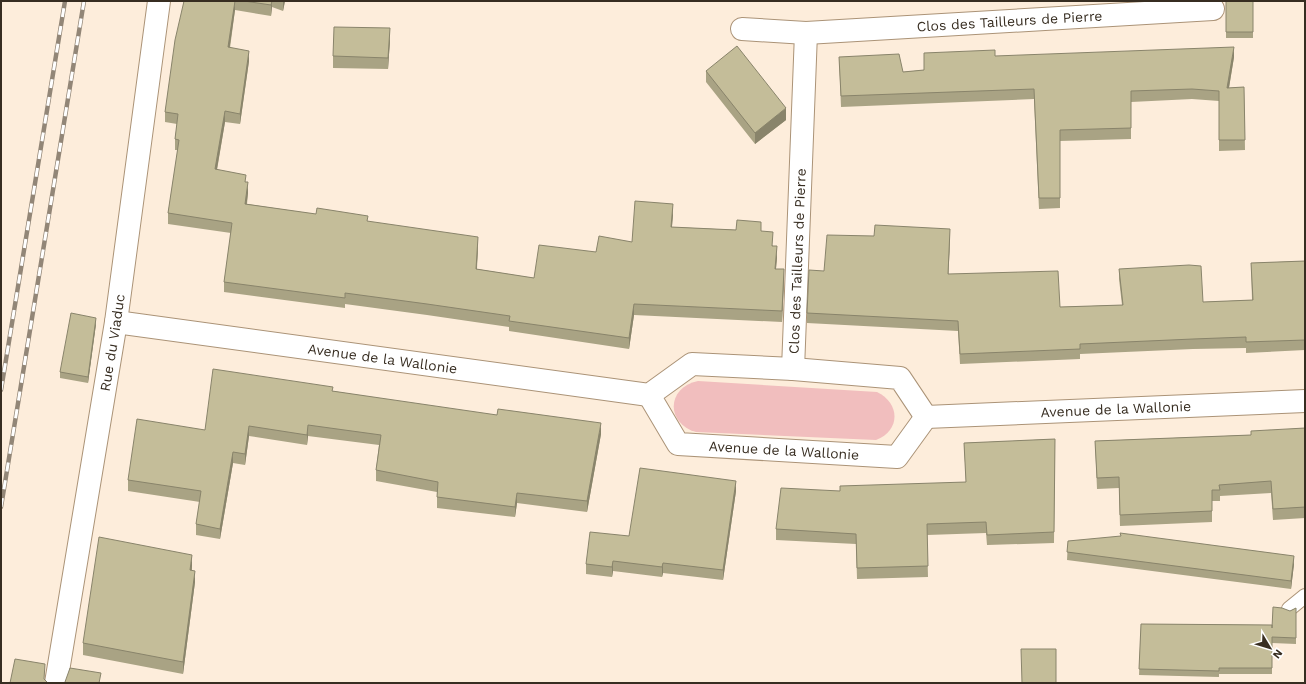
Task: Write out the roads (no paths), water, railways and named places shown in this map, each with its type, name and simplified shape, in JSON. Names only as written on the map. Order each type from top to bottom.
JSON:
[{"type":"street","name":"Rue du Viaduc","points":[[56,683],[116,322],[160,1]]},
{"type":"street","name":"Clos des Tailleurs de Pierre","points":[[742,29],[806,33],[1213,9]]},
{"type":"street","name":"Clos des Tailleurs de Pierre","points":[[793,369],[806,33]]},
{"type":"street","name":"Avenue de la Wallonie","points":[[116,322],[648,395],[678,444],[897,457],[926,417],[1305,401]]},
{"type":"street","points":[[648,395],[692,364],[793,369],[900,378],[926,417]]},
{"type":"lane","points":[[1289,609],[1305,596]]},
{"type":"railway","points":[[1,390],[65,1]]},
{"type":"railway","points":[[1,507],[84,1]]}]
